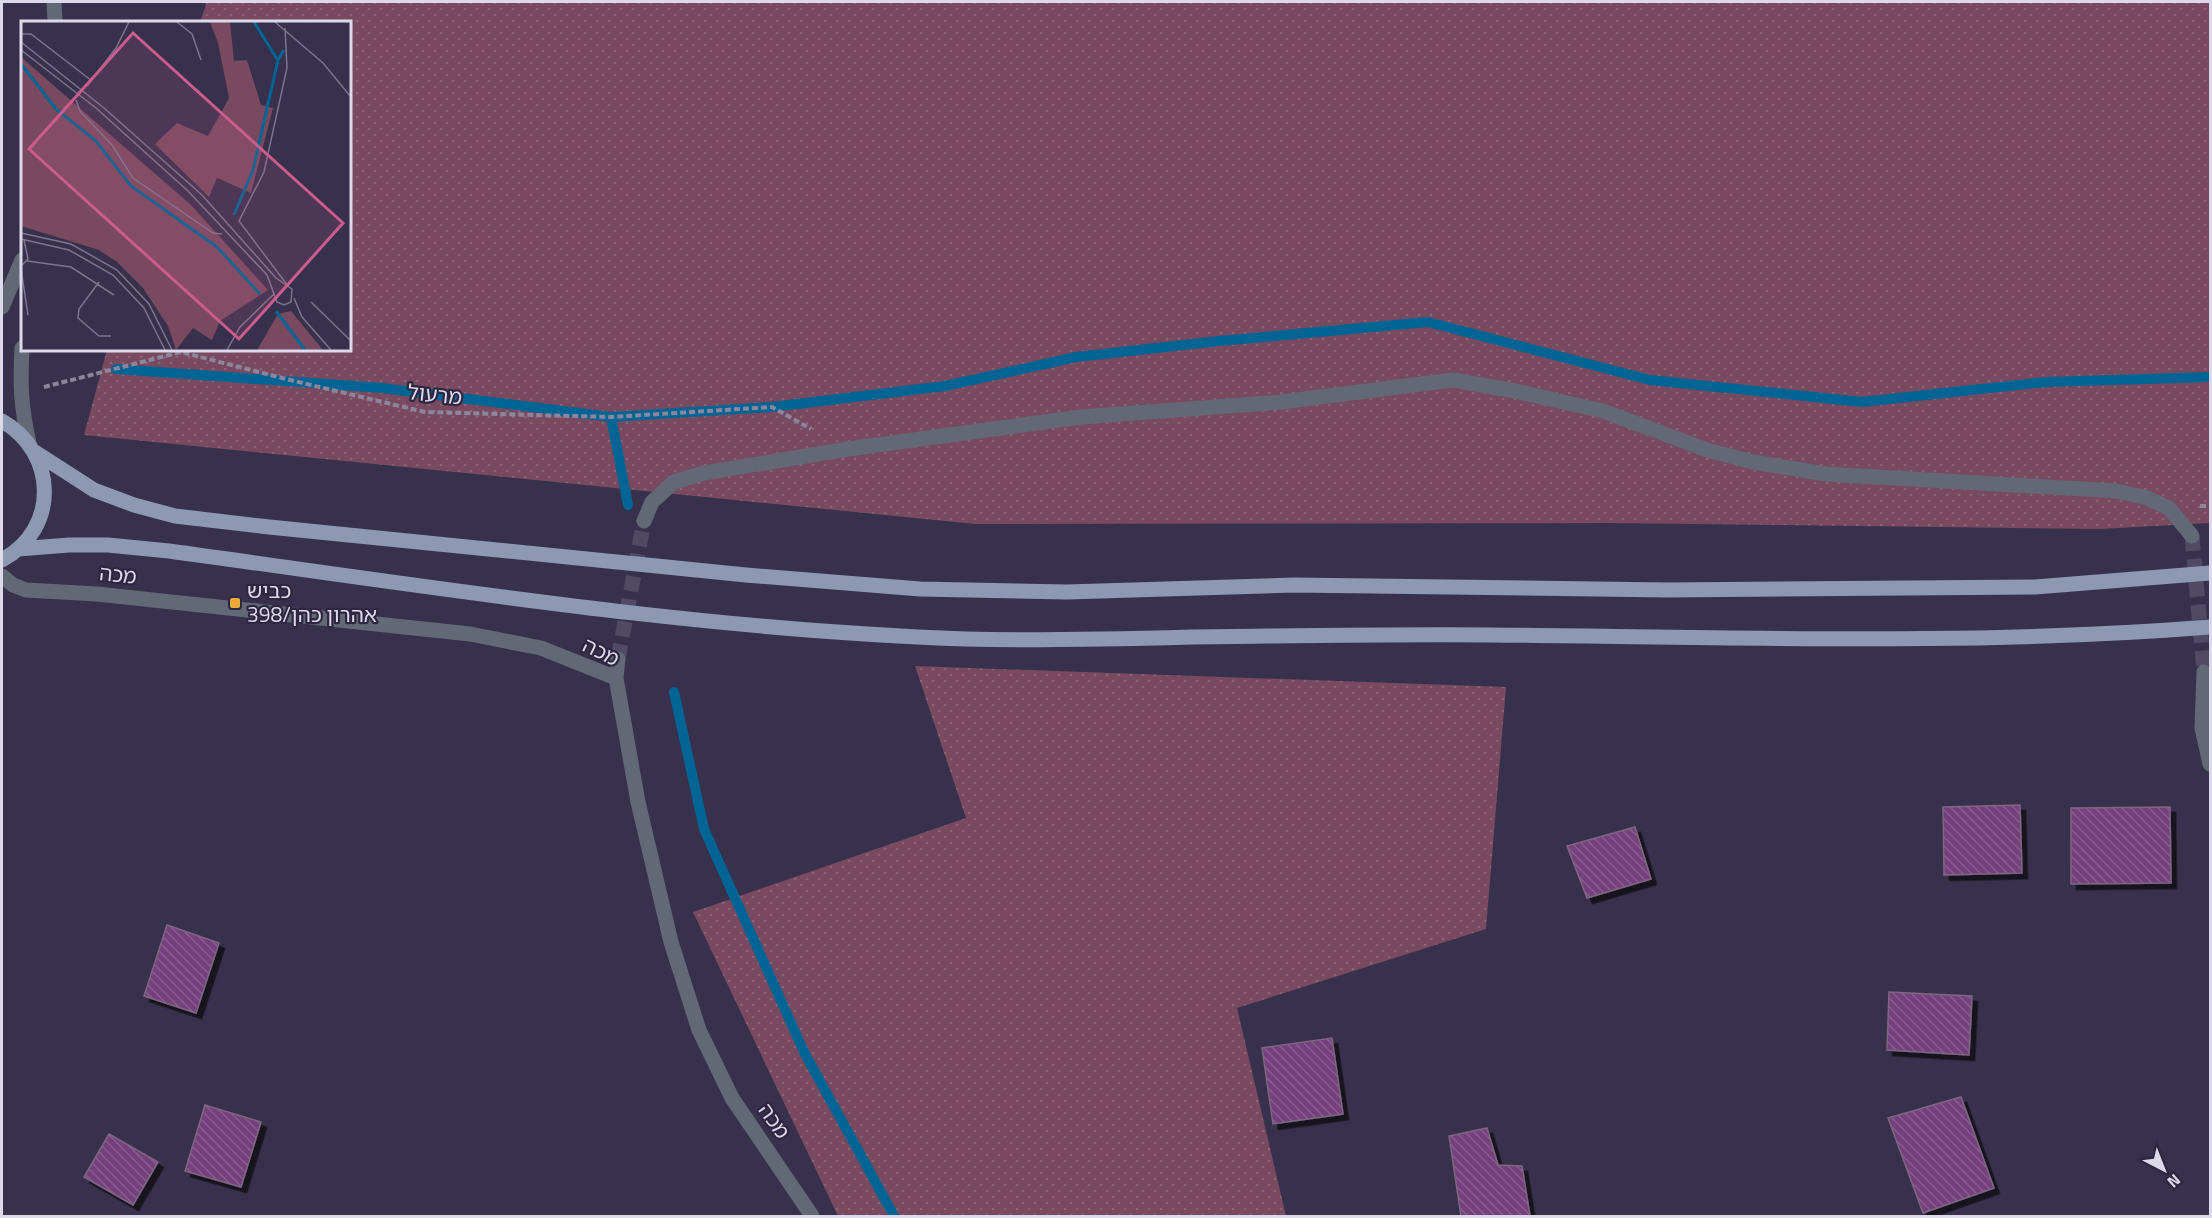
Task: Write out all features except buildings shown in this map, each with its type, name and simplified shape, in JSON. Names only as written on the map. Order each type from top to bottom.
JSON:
[{"type":"main road","points":[[2,421],[14,428],[32,447],[94,490],[134,505],[175,516],[746,575],[920,589],[1066,591],[1294,585],[1668,590],[2035,587],[2211,573]]},
{"type":"main road","points":[[2,560],[18,549],[30,536],[39,521],[45,486],[42,468],[32,447]]},
{"type":"main road","points":[[18,549],[69,545],[138,548],[565,605],[814,629],[966,639],[1074,640],[1482,635],[1830,639],[1989,637],[2146,632],[2211,627]]},
{"type":"street","points":[[54,2],[56,21]]},
{"type":"street","points":[[2,307],[21,262]]},
{"type":"street","points":[[22,351],[20,386],[22,411],[32,447]]},
{"type":"street","points":[[644,521],[652,502],[674,482],[704,473],[848,449],[1081,417],[1281,402],[1453,381],[1515,391],[1603,411],[1707,450],[1753,462],[1826,474],[2117,490],[2147,498],[2169,508],[2192,536]]},
{"type":"street","name":"מכה","points":[[2,576],[13,585],[26,590],[97,594],[470,634],[541,648],[616,678],[638,802],[671,942],[699,1030],[732,1098],[812,1216]]},
{"type":"street","points":[[616,678],[618,659]]},
{"type":"street","points":[[2204,672],[2206,728],[2211,764]]},
{"type":"path","name":"מרעול","points":[[20,386],[40,388],[181,352],[425,412],[611,417],[772,407],[848,449]]},
{"type":"shaded area","points":[[205,2],[2210,2],[2210,523],[2100,529],[1608,523],[975,524],[84,435],[107,351],[351,351],[351,21],[200,21]]},
{"type":"shaded area","points":[[915,666],[1506,687],[1486,929],[1237,1008],[1286,1216],[838,1216],[693,912],[966,818]]},
{"type":"waterway","points":[[116,369],[382,388],[611,417],[772,407],[945,386],[1076,357],[1428,322],[1650,380],[1862,402],[2046,382],[2210,377]]},
{"type":"waterway","points":[[611,417],[628,505]]},
{"type":"waterway","points":[[674,692],[704,829],[804,1052],[894,1216]]},
{"type":"tunnel","points":[[618,659],[644,521]]},
{"type":"tunnel","points":[[2192,536],[2204,672]]},
{"type":"place","name":"כביש 398/אהרון כהן","points":[[235,603]]}]
